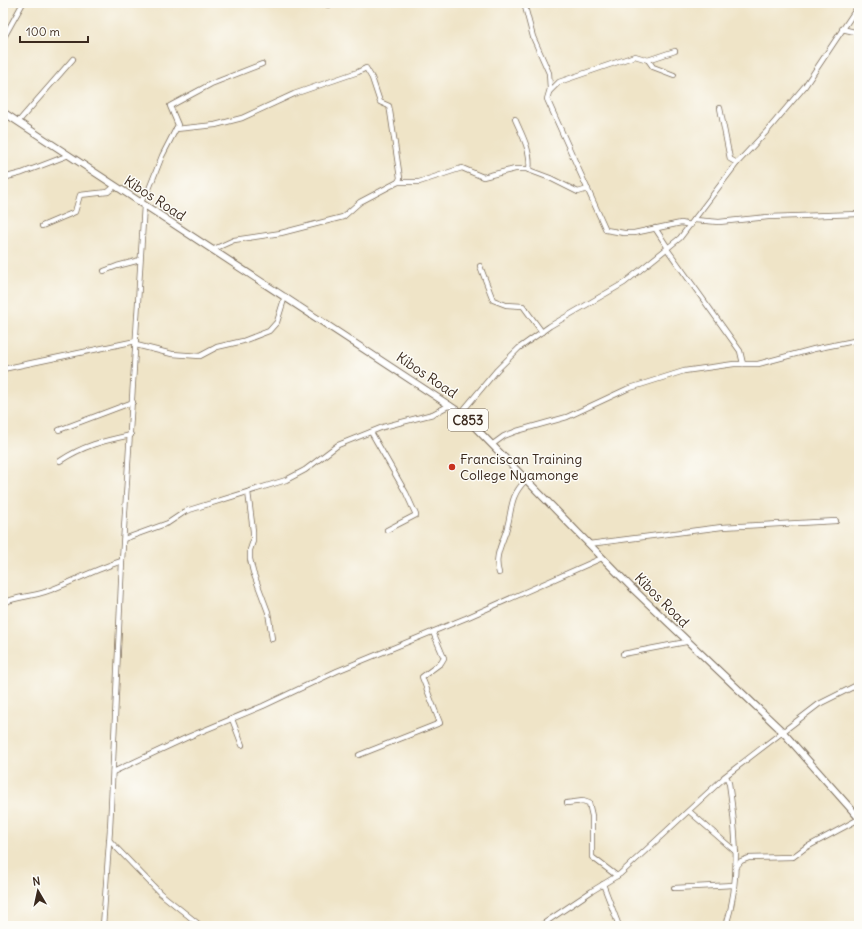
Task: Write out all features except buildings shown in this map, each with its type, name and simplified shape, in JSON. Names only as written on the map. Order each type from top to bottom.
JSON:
[{"type":"main road","name":"Kibos Road","points":[[3,112],[461,413],[686,642],[782,731],[859,819]]},
{"type":"street","points":[[3,39],[23,3]]},
{"type":"street","points":[[524,3],[533,37],[549,73],[550,84],[547,99],[606,230],[624,233],[681,223],[690,225]]},
{"type":"street","points":[[461,413],[510,357],[542,332],[624,283],[680,238],[736,163],[776,122],[804,86],[859,5]]},
{"type":"street","points":[[842,29],[859,33]]},
{"type":"street","points":[[548,92],[559,82],[635,56],[648,60],[675,51]]},
{"type":"street","points":[[18,122],[72,59]]},
{"type":"street","points":[[648,60],[653,67],[674,75]]},
{"type":"street","points":[[103,926],[113,772],[122,561],[133,402],[142,204],[162,156],[176,129],[177,122],[170,108],[171,104],[211,84],[262,64]]},
{"type":"street","points":[[176,129],[189,129],[219,124],[242,118],[294,94],[366,68],[372,78],[380,102],[389,106],[400,178],[398,182]]},
{"type":"street","points":[[720,108],[730,159],[736,163]]},
{"type":"street","points":[[515,119],[526,143],[530,160],[528,170]]},
{"type":"street","points":[[3,178],[22,173],[69,155]]},
{"type":"street","points":[[212,250],[234,240],[281,233],[343,217],[360,202],[398,182],[419,182],[462,168],[483,177],[515,169],[528,170],[550,178],[578,192],[588,189]]},
{"type":"street","points":[[42,226],[76,212],[80,195],[108,192],[115,186]]},
{"type":"street","points":[[694,220],[718,222],[774,216],[859,214]]},
{"type":"street","points":[[655,228],[667,248],[740,351],[743,364]]},
{"type":"street","points":[[104,271],[140,260]]},
{"type":"street","points":[[480,266],[493,300],[506,305],[523,306],[542,332]]},
{"type":"street","points":[[3,369],[136,343],[172,354],[200,356],[217,347],[243,341],[268,331],[277,322],[285,296]]},
{"type":"street","points":[[493,444],[504,436],[517,431],[567,417],[627,389],[684,371],[743,364],[758,364],[814,349],[859,340]]},
{"type":"street","points":[[59,430],[133,402]]},
{"type":"street","points":[[124,539],[168,523],[186,511],[276,484],[297,475],[338,445],[383,427],[433,414],[450,405]]},
{"type":"street","points":[[371,432],[406,492],[416,515],[387,530]]},
{"type":"street","points":[[60,461],[78,450],[99,442],[131,435]]},
{"type":"street","points":[[499,573],[496,559],[506,531],[510,506],[519,488],[526,480]]},
{"type":"street","points":[[248,492],[254,541],[250,550],[250,559],[253,572],[268,612],[272,639]]},
{"type":"street","points":[[589,544],[722,527],[836,521]]},
{"type":"street","points":[[113,772],[337,671],[432,632],[602,558]]},
{"type":"street","points":[[3,603],[11,599],[46,592],[101,568],[122,561]]},
{"type":"street","points":[[359,755],[440,723],[422,677],[441,663],[444,658],[432,632]]},
{"type":"street","points":[[623,654],[686,642]]},
{"type":"street","points":[[540,926],[616,876],[690,812],[724,777],[782,731],[819,704],[859,684]]},
{"type":"street","points":[[232,718],[242,745]]},
{"type":"street","points":[[724,777],[728,780],[734,816],[737,866],[734,885],[734,902],[726,926]]},
{"type":"street","points":[[567,803],[584,801],[589,803],[592,816],[592,859],[616,876]]},
{"type":"street","points":[[690,812],[736,852]]},
{"type":"street","points":[[737,866],[741,861],[749,858],[793,857],[805,848],[859,819]]},
{"type":"street","points":[[109,840],[160,893],[201,926]]},
{"type":"street","points":[[603,884],[619,926]]},
{"type":"street","points":[[674,888],[734,885]]},
{"type":"place","name":"Franciscan Training College Nyamonge","points":[[452,467]]}]
